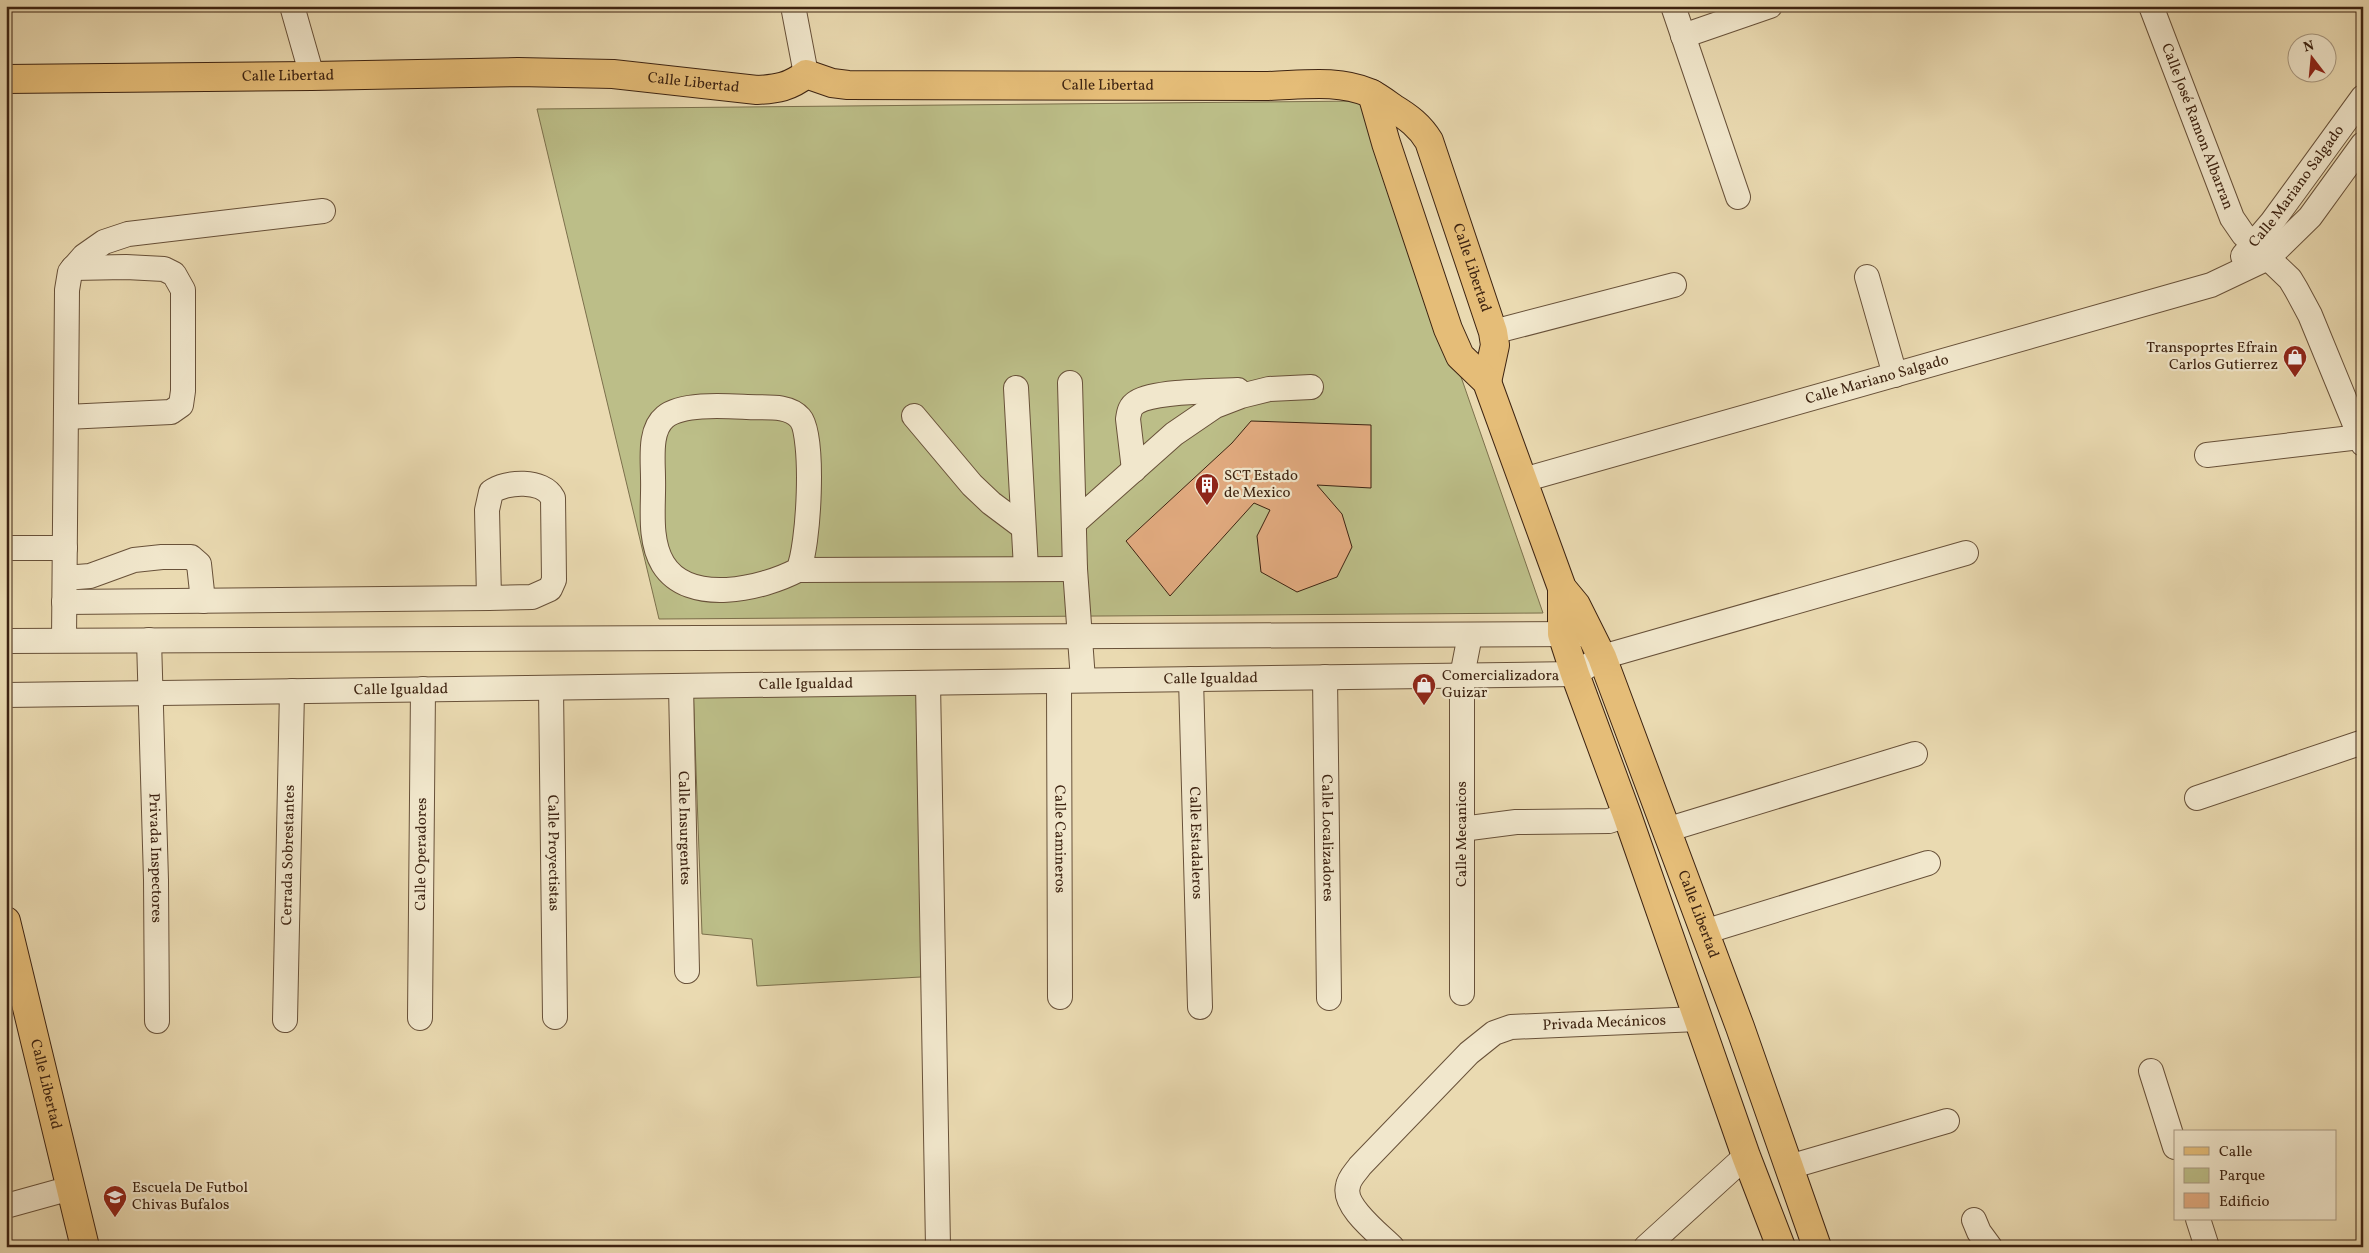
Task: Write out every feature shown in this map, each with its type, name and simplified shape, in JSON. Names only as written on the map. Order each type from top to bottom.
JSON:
[{"type":"main road","name":"Calle Libertad","points":[[6,78],[312,76],[518,72],[613,74],[757,90],[777,89],[794,84],[806,74],[832,83],[848,85],[1352,86],[1372,94],[1422,130],[1429,141],[1493,332],[1495,345],[1487,382]]},
{"type":"main road","name":"Calle Libertad","points":[[1372,94],[1386,143],[1448,329],[1460,356],[1487,382],[1562,588],[1576,605],[1597,646],[1704,932],[1817,1247]]},
{"type":"main road","name":"Calle Libertad","points":[[1562,588],[1562,634],[1575,674],[1627,815],[1746,1156],[1781,1247]]},
{"type":"main road","name":"Calle Libertad","points":[[8,932],[85,1247]]},
{"type":"street","points":[[292,6],[312,76]]},
{"type":"street","points":[[793,6],[806,74]]},
{"type":"street","points":[[1673,6],[1738,197]]},
{"type":"street","points":[[1683,36],[1770,6]]},
{"type":"street","name":"Calle José Ramon Albarran","points":[[2151,6],[2228,211],[2238,227],[2290,279],[2310,314],[2362,440]]},
{"type":"street","name":"Calle Mariano Salgado","points":[[2261,252],[2272,222],[2363,97]]},
{"type":"street","name":"Calle Mariano Salgado","points":[[1523,480],[2106,316],[2230,276],[2310,217],[2363,144]]},
{"type":"street","points":[[64,640],[67,290],[73,268],[91,249],[128,234],[323,211]]},
{"type":"street","points":[[66,417],[171,412],[181,405],[183,392],[183,290],[174,274],[164,269],[73,268]]},
{"type":"street","points":[[1867,277],[1895,375]]},
{"type":"street","points":[[1493,332],[1674,285]]},
{"type":"street","points":[[1070,383],[1075,569],[1083,680]]},
{"type":"street","points":[[1134,470],[1128,419],[1129,410],[1135,403],[1153,397],[1311,387]]},
{"type":"street","points":[[1016,388],[1026,568]]},
{"type":"street","points":[[1074,523],[1174,434],[1210,409],[1241,396],[1269,389]]},
{"type":"street","points":[[798,570],[805,554],[808,497],[808,433],[800,418],[789,409],[734,406],[687,408],[673,412],[663,418],[656,431],[653,447],[654,534],[663,563],[670,573],[681,583],[693,588],[709,590],[739,588],[765,582],[798,570],[1075,569]]},
{"type":"street","points":[[914,416],[972,485],[990,503],[1023,527]]},
{"type":"street","points":[[2207,455],[2362,440]]},
{"type":"street","points":[[64,602],[489,598],[532,597],[545,593],[553,585],[553,498],[545,489],[537,485],[503,485],[491,492],[487,510],[489,598]]},
{"type":"street","points":[[6,548],[65,548]]},
{"type":"street","points":[[6,640],[1562,634],[1597,646],[1966,553]]},
{"type":"street","points":[[65,578],[96,574],[134,560],[191,557],[199,564],[203,601]]},
{"type":"street","name":"Calle Mecanicos","points":[[1462,993],[1462,676],[1470,635]]},
{"type":"street","name":"Privada Inspectores","points":[[149,640],[156,880],[157,1021]]},
{"type":"street","points":[[1575,674],[1597,646]]},
{"type":"street","name":"Calle Igualdad","points":[[6,695],[1575,674]]},
{"type":"street","name":"Calle Localizadores","points":[[1325,677],[1329,998]]},
{"type":"street","name":"Calle Estadaleros","points":[[1191,679],[1200,1008]]},
{"type":"street","name":"Calle Camineros","points":[[1059,681],[1060,997]]},
{"type":"street","points":[[928,683],[938,1247]]},
{"type":"street","name":"Calle Insurgentes","points":[[681,686],[687,971]]},
{"type":"street","name":"Calle Proyectistas","points":[[551,688],[555,1017]]},
{"type":"street","name":"Calle Operadores","points":[[420,1018],[423,690]]},
{"type":"street","name":"Cerrada Sobrestantes","points":[[286,1020],[292,691]]},
{"type":"street","points":[[2196,798],[2363,742]]},
{"type":"street","points":[[1666,830],[1915,754]]},
{"type":"street","points":[[1462,829],[1516,822],[1609,821],[1627,815]]},
{"type":"street","points":[[1704,932],[1928,863]]},
{"type":"street","name":"Privada Mecánicos","points":[[1392,1247],[1354,1209],[1348,1200],[1348,1185],[1360,1166],[1469,1053],[1494,1033],[1511,1027],[1698,1019]]},
{"type":"street","points":[[2152,1072],[2174,1144]]},
{"type":"street","points":[[1789,1168],[1947,1121]]},
{"type":"street","points":[[1646,1247],[1746,1156]]},
{"type":"street","points":[[6,1206],[71,1188]]},
{"type":"street","points":[[1974,1220],[1979,1232],[1990,1247]]},
{"type":"street","points":[[2198,1220],[2207,1247]]},
{"type":"green space","points":[[1361,101],[1451,348],[1543,613],[659,619],[537,109]]},
{"type":"green space","points":[[925,683],[921,977],[757,986],[752,939],[702,934],[693,686]]},
{"type":"building","name":"SCT Estado de Mexico","points":[[1251,421],[1371,425],[1371,488],[1317,485],[1342,514],[1352,547],[1337,577],[1297,592],[1261,572],[1257,536],[1270,510],[1254,503],[1170,596],[1126,541],[1232,443]]},
{"type":"place","name":"Transpoprtes Efrain Carlos Gutierrez","points":[[2295,378]]},
{"type":"place","name":"SCT Estado de Mexico","points":[[1207,506]]},
{"type":"place","name":"Comercializadora Guizar","points":[[1424,706]]},
{"type":"place","name":"Escuela De Futbol Chivas Bufalos","points":[[115,1218]]}]
